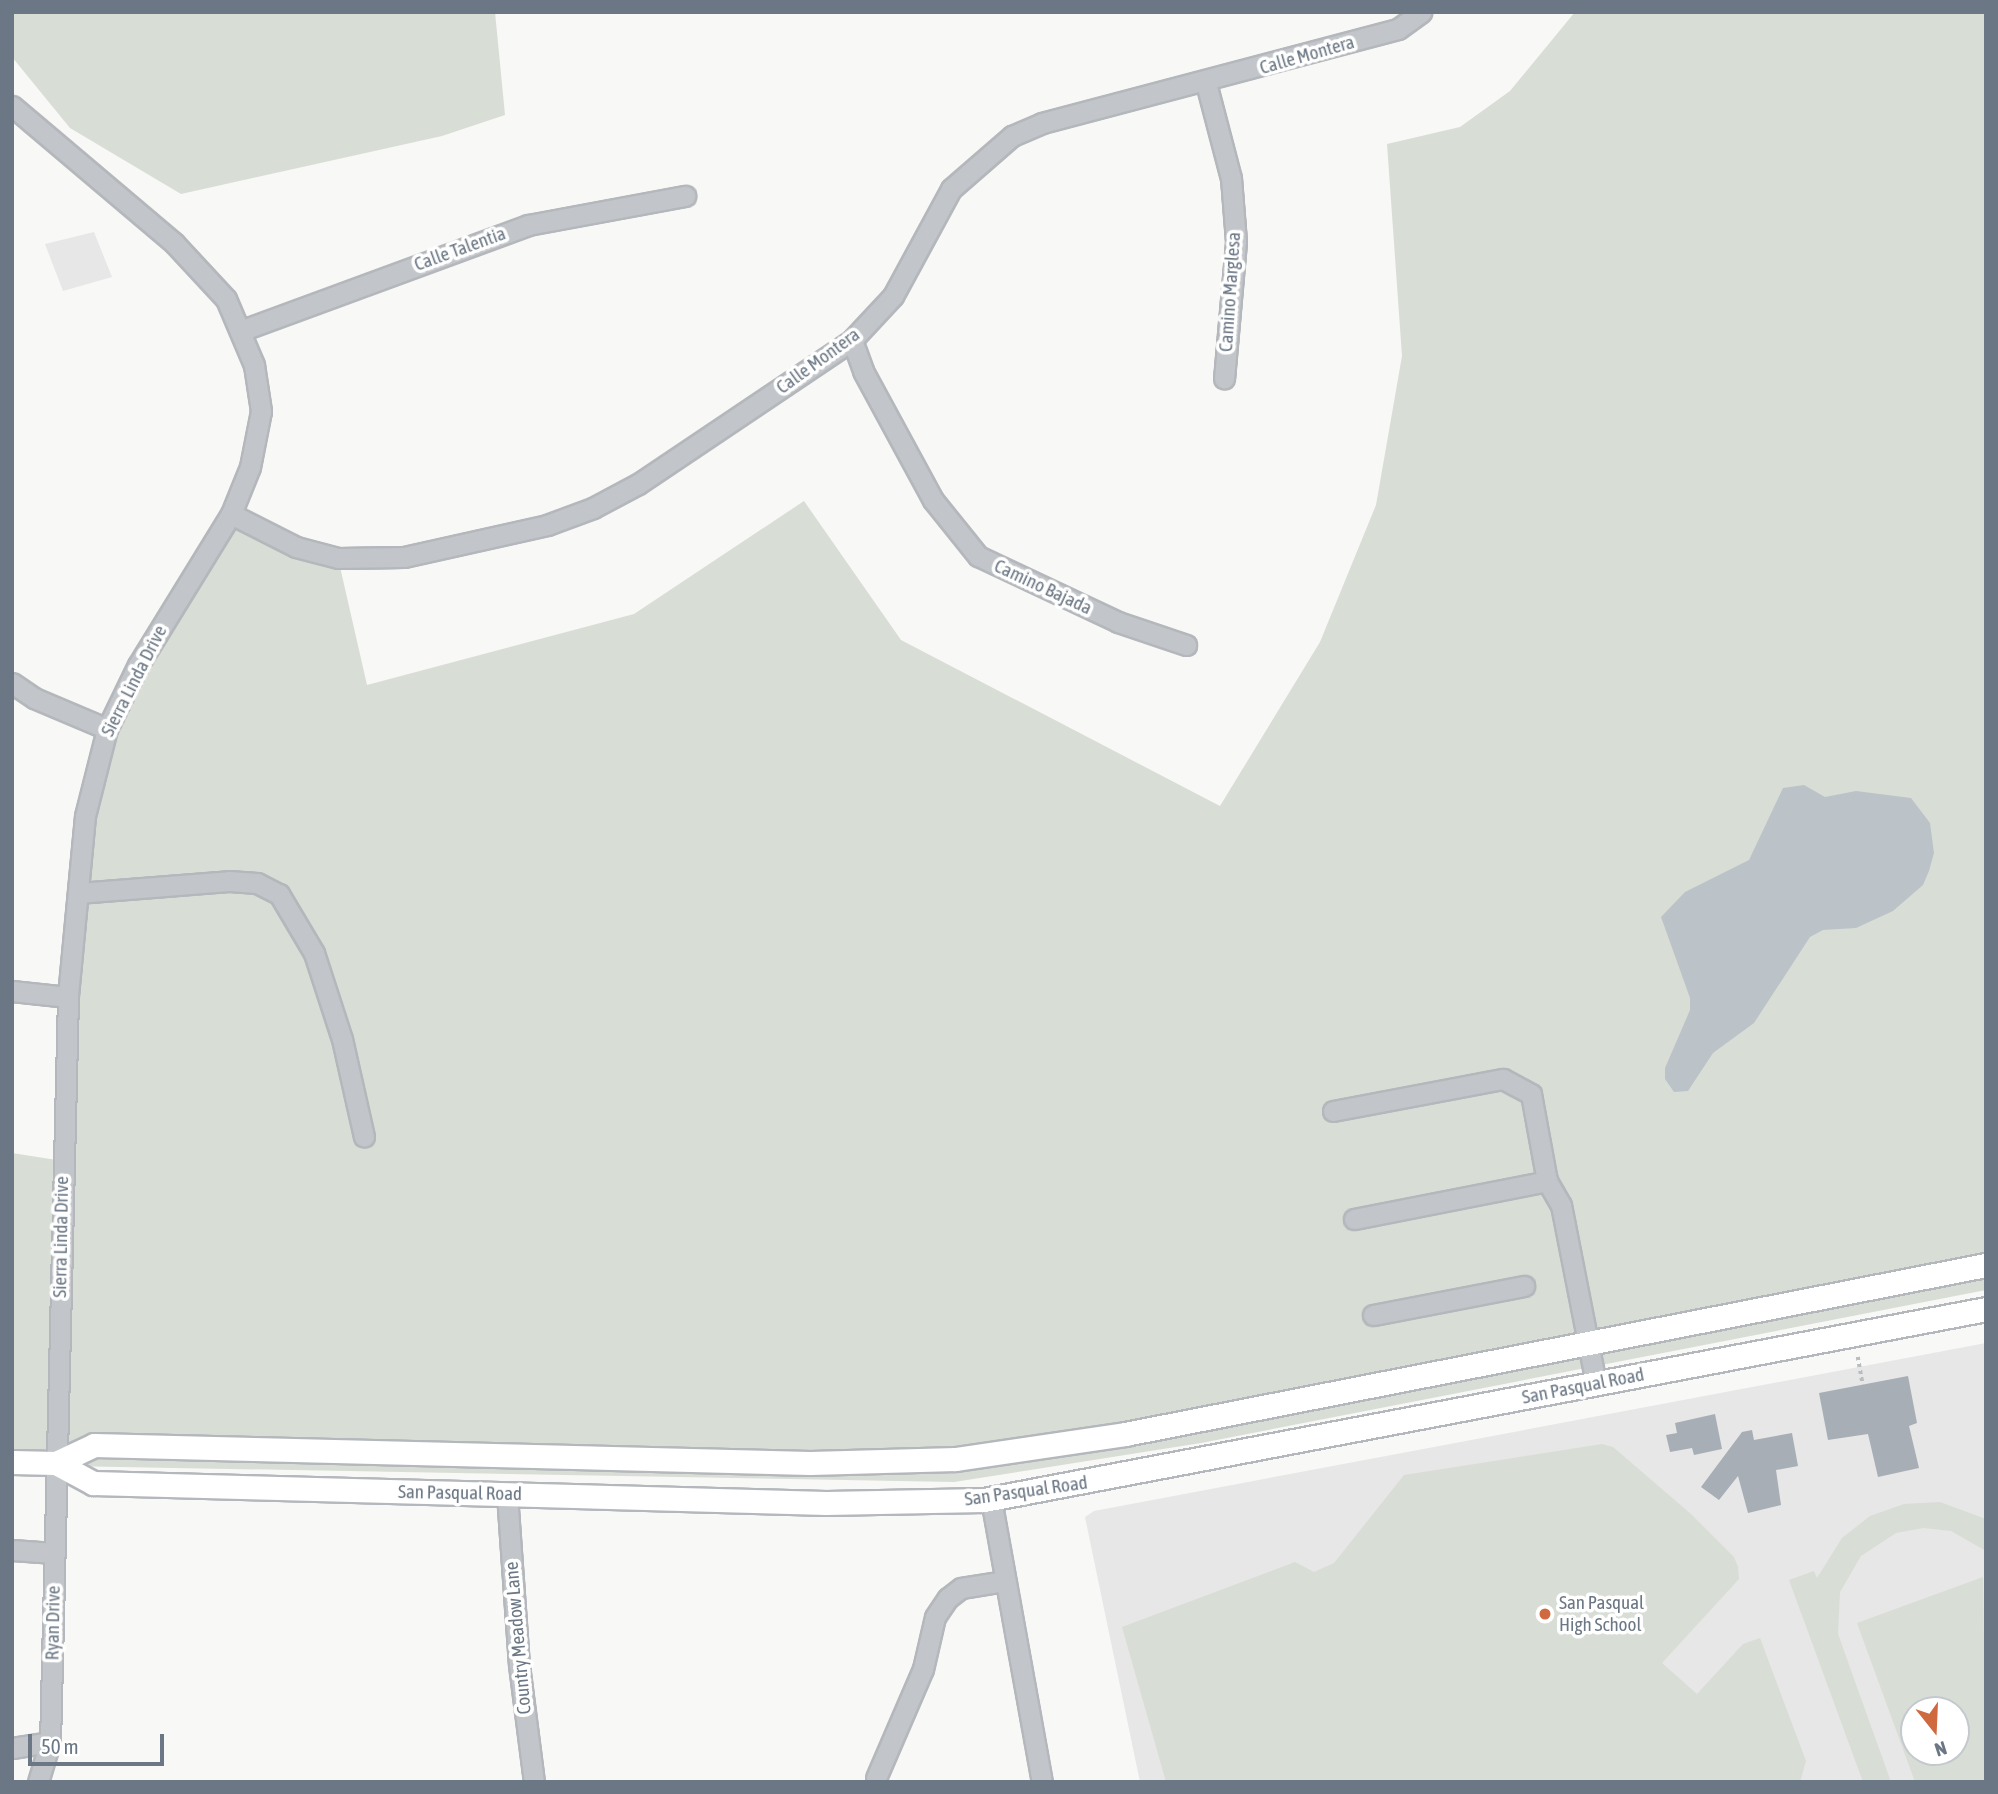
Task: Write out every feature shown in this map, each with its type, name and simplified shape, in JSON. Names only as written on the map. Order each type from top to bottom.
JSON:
[{"type":"main road","name":"San Pasqual Road","points":[[12,1462],[56,1462],[94,1445],[810,1463],[956,1459],[1107,1437],[1986,1265]]},
{"type":"main road","name":"San Pasqual Road","points":[[56,1462],[93,1483],[826,1503],[991,1499],[1986,1309]]},
{"type":"street","name":"Calle Montera","points":[[231,514],[296,547],[338,558],[404,557],[547,525],[639,484],[852,340],[893,296],[951,189],[969,169],[1012,136],[1042,123],[1206,83],[1398,29],[1421,12]]},
{"type":"street","name":"Camino Marglesa","points":[[1206,83],[1231,178],[1236,242],[1223,378]]},
{"type":"street","name":"Sierra Linda Drive","points":[[12,106],[174,243],[226,299],[243,330],[261,411],[250,467],[231,514],[138,666],[107,729],[91,778],[68,998],[56,1462]]},
{"type":"street","name":"Calle Talentia","points":[[243,330],[528,225],[685,195]]},
{"type":"street","name":"Camino Bajada","points":[[852,340],[863,371],[933,500],[978,556],[1118,622],[1186,645]]},
{"type":"street","points":[[12,683],[107,729]]},
{"type":"street","points":[[78,893],[229,881],[257,883],[279,894],[295,914],[314,953],[342,1039],[364,1137]]},
{"type":"street","points":[[12,990],[68,998]]},
{"type":"street","points":[[1333,1111],[1503,1079],[1531,1094],[1547,1181],[1561,1205],[1596,1383]]},
{"type":"street","points":[[1354,1219],[1547,1181]]},
{"type":"street","points":[[1373,1315],[1524,1286]]},
{"type":"street","name":"Ryan Drive","points":[[38,1782],[50,1742],[56,1462]]},
{"type":"street","name":"Country Meadow Lane","points":[[507,1494],[519,1665],[534,1782]]},
{"type":"street","points":[[991,1499],[1042,1782]]},
{"type":"street","points":[[12,1550],[54,1553]]},
{"type":"street","points":[[876,1778],[923,1669],[941,1607],[961,1588],[1005,1581]]},
{"type":"street","points":[[12,1748],[50,1742]]},
{"type":"path","points":[[1858,1357],[1863,1385]]},
{"type":"shaded area","points":[[12,12],[495,12],[505,115],[442,136],[181,194],[70,128],[12,57]]},
{"type":"shaded area","points":[[1575,12],[1986,12],[1986,1290],[1201,1443],[954,1482],[12,1465],[12,1153],[63,1161],[68,997],[107,729],[231,514],[338,558],[367,685],[634,614],[804,501],[901,640],[1220,806],[1320,642],[1376,505],[1402,356],[1387,144],[1460,127],[1510,91]]},
{"type":"shaded area","points":[[94,232],[112,277],[63,291],[45,244]]},
{"type":"shaded area","points":[[1804,785],[1825,797],[1856,791],[1911,798],[1930,823],[1934,853],[1929,871],[1923,885],[1893,911],[1856,928],[1823,930],[1810,937],[1754,1023],[1713,1053],[1688,1091],[1674,1092],[1665,1079],[1665,1068],[1690,1010],[1690,998],[1661,917],[1685,892],[1749,860],[1783,788]]},
{"type":"shaded area","name":"San Pasqual High School","points":[[1986,1343],[1986,1782],[1140,1782],[1085,1517],[1094,1511]]},
{"type":"shaded area","points":[[1602,1444],[1613,1447],[1691,1514],[1734,1557],[1738,1567],[1739,1579],[1662,1663],[1697,1694],[1743,1644],[1760,1638],[1806,1761],[1800,1782],[1166,1782],[1122,1627],[1295,1562],[1314,1572],[1334,1563],[1404,1475]]},
{"type":"shaded area","points":[[1940,1502],[1986,1519],[1986,1551],[1951,1531],[1923,1528],[1896,1533],[1861,1556],[1840,1592],[1838,1634],[1891,1782],[1863,1782],[1789,1580],[1814,1571],[1817,1578],[1842,1538],[1870,1516],[1904,1504]]},
{"type":"shaded area","points":[[1983,1577],[1986,1782],[1915,1782],[1909,1766],[1970,1766],[1970,1696],[1900,1696],[1900,1741],[1857,1623]]},
{"type":"building","points":[[1908,1376],[1917,1423],[1909,1426],[1919,1468],[1878,1477],[1868,1434],[1828,1440],[1819,1393]]},
{"type":"building","points":[[1715,1414],[1722,1449],[1694,1455],[1692,1448],[1670,1452],[1666,1435],[1677,1433],[1675,1423]]},
{"type":"building","points":[[1752,1430],[1754,1440],[1792,1433],[1798,1466],[1776,1470],[1781,1505],[1748,1513],[1738,1476],[1719,1500],[1701,1487],[1742,1432]]},
{"type":"place","name":"San Pasqual High School","points":[[1545,1614]]}]
